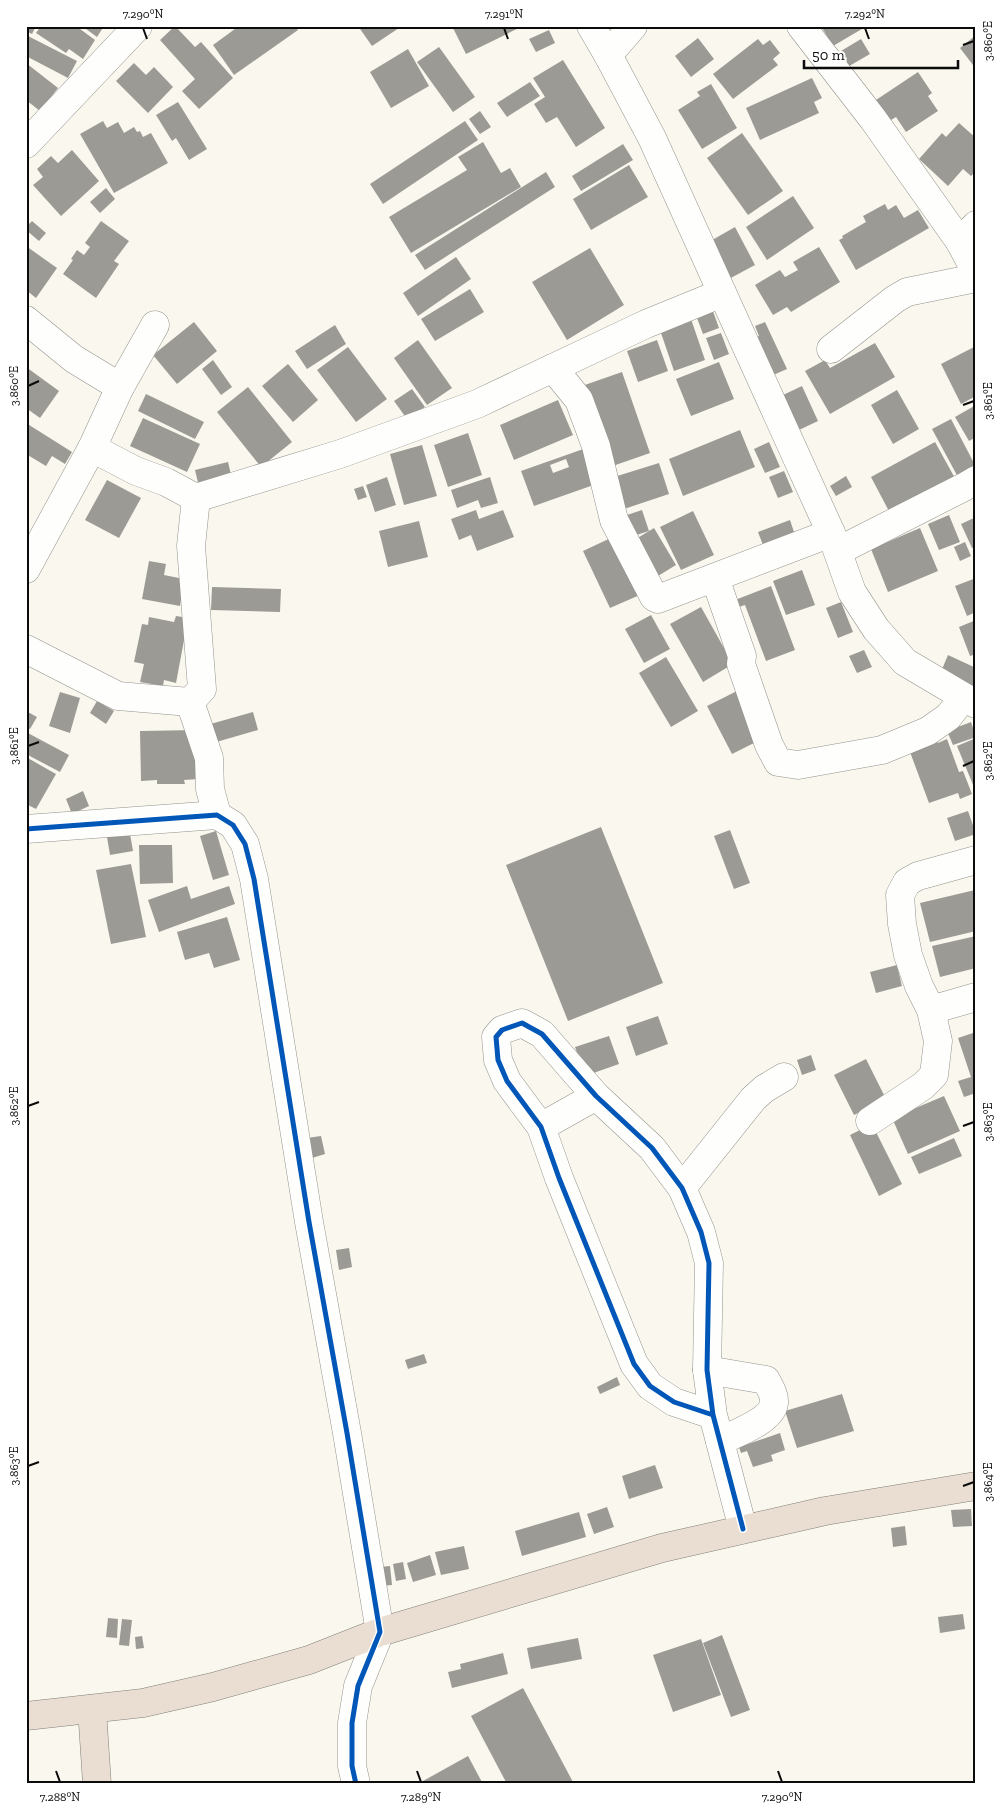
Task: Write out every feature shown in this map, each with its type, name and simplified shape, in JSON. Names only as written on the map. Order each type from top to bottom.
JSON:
[{"type":"highway","points":[[26,1716],[143,1703],[213,1687],[309,1660],[380,1632],[662,1548],[825,1511],[976,1486]]},
{"type":"highway","points":[[92,1709],[97,1784]]},
{"type":"street","points":[[26,144],[138,26]]},
{"type":"street","points":[[590,26],[608,55],[652,138],[835,542],[852,592],[876,629],[905,662],[969,701],[928,730],[882,750],[798,765],[778,762],[766,736],[741,664],[742,656],[715,578]]},
{"type":"street","points":[[608,55],[633,26]]},
{"type":"street","points":[[801,26],[872,119],[968,234],[976,272]]},
{"type":"street","points":[[831,349],[895,299],[907,292],[976,278]]},
{"type":"street","points":[[92,448],[136,471],[166,482],[196,498],[350,451],[478,404],[646,324],[722,293]]},
{"type":"street","points":[[26,320],[74,359],[120,387]]},
{"type":"street","points":[[26,569],[92,448],[120,387],[155,325]]},
{"type":"street","points":[[553,368],[579,400],[596,446],[614,520],[654,597],[658,599],[715,578],[835,542],[964,487],[976,480]]},
{"type":"street","points":[[190,702],[202,689],[191,546],[196,498]]},
{"type":"street","points":[[26,649],[118,696],[190,702]]},
{"type":"street","points":[[190,702],[209,758],[210,789],[217,815]]},
{"type":"street","points":[[26,829],[217,815],[233,825],[245,844],[254,879],[309,1222],[380,1632],[358,1686],[352,1723],[352,1766],[356,1784]]},
{"type":"street","points":[[870,1121],[923,1086],[934,1075],[938,1041],[931,1010],[919,986],[908,955],[902,924],[900,895],[907,882],[918,876],[976,860]]},
{"type":"street","points":[[931,1010],[976,997]]},
{"type":"street","points":[[713,1415],[674,1402],[650,1386],[634,1364],[558,1178],[541,1127],[507,1081],[498,1060],[496,1037],[502,1030],[522,1023],[542,1034],[596,1096],[652,1148],[682,1188],[701,1232],[709,1263],[707,1370],[713,1415],[743,1529]]},
{"type":"street","points":[[682,1188],[753,1099],[764,1088],[784,1077]]},
{"type":"street","points":[[541,1127],[596,1096]]},
{"type":"street","points":[[707,1370],[766,1380],[774,1402],[772,1410],[758,1423],[720,1441]]},
{"type":"building","points":[[26,26],[36,26],[32,34],[26,31]]},
{"type":"building","points":[[41,26],[76,26],[95,40],[83,59],[69,49],[66,53],[36,33]]},
{"type":"building","points":[[82,26],[104,26],[97,37]]},
{"type":"building","points":[[175,26],[195,47],[201,42],[233,78],[199,109],[182,91],[195,79],[160,40]]},
{"type":"building","points":[[239,26],[295,26],[298,30],[234,75],[213,45]]},
{"type":"building","points":[[358,26],[402,26],[372,46]]},
{"type":"building","points":[[452,26],[523,26],[466,54]]},
{"type":"building","points":[[821,26],[867,26],[833,46]]},
{"type":"building","points":[[549,30],[555,43],[536,52],[529,39]]},
{"type":"building","points":[[26,35],[77,61],[68,78],[26,56]]},
{"type":"building","points":[[976,35],[976,69],[960,48]]},
{"type":"building","points":[[698,38],[714,59],[691,77],[675,56]]},
{"type":"building","points":[[758,39],[763,45],[770,40],[780,53],[773,59],[778,65],[733,99],[713,74]]},
{"type":"building","points":[[861,39],[870,54],[844,69],[836,54]]},
{"type":"building","points":[[439,47],[475,97],[453,112],[417,62]]},
{"type":"building","points":[[408,49],[429,86],[391,108],[370,72]]},
{"type":"building","points":[[563,60],[605,128],[576,147],[557,117],[546,123],[534,104],[545,97],[533,78]]},
{"type":"building","points":[[26,63],[58,88],[40,111],[26,100]]},
{"type":"building","points":[[134,63],[146,75],[154,67],[173,87],[148,113],[116,81]]},
{"type":"building","points":[[918,72],[932,93],[928,96],[938,111],[906,132],[896,117],[886,123],[882,110],[876,100]]},
{"type":"building","points":[[812,78],[822,98],[814,102],[819,113],[760,140],[746,108]]},
{"type":"building","points":[[530,82],[540,96],[507,117],[497,103]]},
{"type":"building","points":[[711,84],[737,128],[702,149],[678,110],[700,96],[697,92]]},
{"type":"building","points":[[178,102],[207,149],[189,160],[176,138],[172,141],[156,115]]},
{"type":"building","points":[[480,111],[491,127],[480,134],[469,119]]},
{"type":"building","points":[[103,121],[107,128],[118,122],[124,133],[134,127],[137,132],[140,131],[143,137],[151,133],[168,163],[114,193],[80,134]]},
{"type":"building","points":[[465,121],[478,140],[383,204],[370,184]]},
{"type":"building","points":[[959,123],[976,138],[976,171],[971,176],[963,169],[948,186],[919,159],[942,133],[946,137]]},
{"type":"building","points":[[742,133],[783,191],[748,215],[707,158]]},
{"type":"building","points":[[483,142],[501,173],[510,168],[521,187],[411,253],[389,217],[467,170],[458,157]]},
{"type":"building","points":[[623,144],[633,160],[581,191],[572,176]]},
{"type":"building","points":[[72,150],[99,181],[61,216],[33,185],[43,177],[37,169],[51,156],[58,163]]},
{"type":"building","points":[[629,165],[648,197],[591,230],[573,199]]},
{"type":"building","points":[[546,172],[555,187],[425,270],[415,255]]},
{"type":"building","points":[[106,188],[115,199],[100,213],[90,202]]},
{"type":"building","points":[[793,196],[814,228],[767,260],[746,227]]},
{"type":"building","points":[[885,204],[888,210],[896,205],[904,218],[918,210],[929,228],[856,270],[839,240],[843,238],[842,236],[866,222],[863,216]]},
{"type":"building","points":[[32,221],[46,233],[39,241],[26,230],[26,227]]},
{"type":"building","points":[[101,221],[129,241],[114,261],[119,264],[96,298],[63,274],[73,260],[71,259],[77,250],[84,255],[90,247],[85,243]]},
{"type":"building","points":[[735,227],[755,265],[727,280],[707,243]]},
{"type":"building","points":[[26,246],[57,268],[36,298],[26,290]]},
{"type":"building","points":[[819,247],[840,282],[791,312],[787,307],[773,315],[755,285],[780,270],[785,277],[798,270],[793,262]]},
{"type":"building","points":[[590,248],[624,305],[567,340],[532,282]]},
{"type":"building","points":[[456,257],[471,279],[418,316],[403,293]]},
{"type":"building","points":[[470,289],[484,312],[435,341],[421,319]]},
{"type":"building","points":[[710,303],[719,328],[703,334],[694,310]]},
{"type":"building","points":[[691,319],[705,360],[674,371],[660,330]]},
{"type":"building","points":[[194,322],[217,351],[177,384],[153,355]]},
{"type":"building","points":[[765,322],[787,369],[771,376],[754,338],[759,336],[755,326]]},
{"type":"building","points":[[335,325],[346,344],[307,369],[295,351]]},
{"type":"building","points":[[721,333],[729,354],[714,360],[706,338]]},
{"type":"building","points":[[418,340],[452,388],[427,405],[394,358]]},
{"type":"building","points":[[657,340],[668,371],[638,382],[627,351]]},
{"type":"building","points":[[875,343],[895,377],[830,414],[805,371],[825,360],[830,368]]},
{"type":"building","points":[[976,346],[976,396],[961,404],[941,364]]},
{"type":"building","points":[[348,347],[387,399],[356,422],[317,370]]},
{"type":"building","points":[[213,360],[232,387],[221,395],[202,369]]},
{"type":"building","points":[[719,362],[734,399],[691,416],[676,379]]},
{"type":"building","points":[[288,364],[318,400],[293,422],[262,386]]},
{"type":"building","points":[[26,367],[59,391],[40,418],[26,408]]},
{"type":"building","points":[[622,372],[650,453],[607,468],[579,387]]},
{"type":"building","points":[[802,386],[818,421],[799,430],[783,395]]},
{"type":"building","points":[[248,387],[292,442],[261,467],[217,412]]},
{"type":"building","points":[[412,389],[425,407],[407,419],[394,401]]},
{"type":"building","points":[[897,390],[919,429],[893,444],[871,405]]},
{"type":"building","points":[[146,394],[204,422],[195,439],[138,411]]},
{"type":"building","points":[[558,400],[573,435],[514,460],[500,425]]},
{"type":"building","points":[[976,405],[976,437],[969,441],[955,417]]},
{"type":"building","points":[[143,418],[200,444],[187,472],[130,446]]},
{"type":"building","points":[[951,419],[976,467],[959,479],[932,429]]},
{"type":"building","points":[[26,423],[72,452],[65,464],[52,456],[46,466],[26,454]]},
{"type":"building","points":[[740,430],[755,467],[683,496],[669,459]]},
{"type":"building","points":[[468,433],[482,475],[448,487],[434,445]]},
{"type":"building","points":[[769,442],[780,467],[765,473],[754,449]]},
{"type":"building","points":[[935,442],[956,480],[891,515],[871,477]]},
{"type":"building","points":[[422,445],[437,496],[404,505],[390,454]]},
{"type":"building","points":[[589,447],[602,482],[534,506],[521,471]],"holes":[[[566,459],[569,467],[553,473],[550,465]]]},
{"type":"building","points":[[228,462],[232,479],[199,487],[195,470]]},
{"type":"building","points":[[659,463],[669,494],[624,509],[614,477]]},
{"type":"building","points":[[784,471],[793,492],[778,498],[769,477]]},
{"type":"building","points":[[846,476],[852,487],[836,496],[830,486]]},
{"type":"building","points":[[387,477],[396,505],[375,512],[366,485]]},
{"type":"building","points":[[490,477],[498,503],[481,508],[478,500],[457,508],[451,490]]},
{"type":"building","points":[[107,480],[141,498],[119,538],[85,520]]},
{"type":"building","points":[[363,486],[367,497],[358,500],[354,489]]},
{"type":"building","points":[[476,510],[479,519],[503,510],[514,537],[477,551],[471,535],[459,540],[451,519]]},
{"type":"building","points":[[642,510],[649,531],[630,537],[624,516]]},
{"type":"building","points":[[693,511],[714,555],[681,570],[660,527]]},
{"type":"building","points":[[949,515],[960,542],[939,550],[928,524]]},
{"type":"building","points":[[976,517],[976,547],[972,548],[961,524]]},
{"type":"building","points":[[790,520],[797,541],[766,553],[758,532]]},
{"type":"building","points":[[419,521],[428,557],[388,567],[379,531]]},
{"type":"building","points":[[654,528],[676,565],[653,579],[631,542]]},
{"type":"building","points":[[920,528],[938,571],[888,592],[871,549]]},
{"type":"building","points":[[615,536],[642,594],[610,608],[583,551]]},
{"type":"building","points":[[965,542],[971,556],[960,561],[954,547]]},
{"type":"building","points":[[149,561],[166,564],[164,575],[184,579],[180,606],[142,599]]},
{"type":"building","points":[[802,570],[815,605],[786,615],[773,581]]},
{"type":"building","points":[[976,578],[976,612],[967,616],[955,586]]},
{"type":"building","points":[[771,586],[795,650],[766,661],[745,605],[739,607],[735,600]]},
{"type":"building","points":[[212,587],[281,589],[280,612],[211,610]]},
{"type":"building","points":[[841,602],[853,632],[838,638],[826,608]]},
{"type":"building","points":[[701,607],[733,664],[703,682],[670,624]]},
{"type":"building","points":[[651,615],[670,649],[644,663],[625,629]]},
{"type":"building","points":[[176,616],[195,619],[185,635],[176,683],[164,680],[163,686],[140,682],[144,664],[134,662],[142,624],[148,625],[149,617],[174,622]]},
{"type":"building","points":[[976,620],[976,654],[970,656],[959,627]]},
{"type":"building","points":[[864,650],[872,667],[857,673],[849,656]]},
{"type":"building","points":[[948,655],[976,668],[976,691],[940,674]]},
{"type":"building","points":[[666,657],[698,711],[671,727],[639,673]]},
{"type":"building","points":[[737,691],[762,739],[732,754],[707,706]]},
{"type":"building","points":[[60,692],[80,698],[70,733],[49,726]]},
{"type":"building","points":[[97,701],[114,711],[106,724],[90,713]]},
{"type":"building","points":[[26,711],[37,717],[30,729],[26,727]]},
{"type":"building","points":[[253,712],[258,730],[213,743],[207,725]]},
{"type":"building","points":[[971,722],[976,737],[953,745],[947,731]]},
{"type":"building","points":[[197,730],[199,779],[184,780],[185,784],[157,784],[157,780],[141,781],[140,731]]},
{"type":"building","points":[[26,732],[69,755],[60,772],[26,754]]},
{"type":"building","points":[[935,737],[938,743],[947,739],[959,772],[963,771],[972,794],[960,799],[958,793],[929,803],[910,752]]},
{"type":"building","points":[[976,738],[976,792],[957,746]]},
{"type":"building","points":[[26,757],[56,774],[36,809],[26,804]]},
{"type":"building","points":[[83,791],[89,806],[72,814],[66,799]]},
{"type":"building","points":[[968,811],[976,834],[955,841],[947,818]]},
{"type":"building","points":[[601,827],[663,983],[568,1021],[506,865]]},
{"type":"building","points":[[730,830],[750,883],[734,889],[714,836]]},
{"type":"building","points":[[216,831],[229,875],[213,880],[200,836]]},
{"type":"building","points":[[130,834],[133,851],[110,855],[107,837]]},
{"type":"building","points":[[139,845],[172,845],[173,883],[140,884]]},
{"type":"building","points":[[131,864],[146,937],[111,944],[96,870]]},
{"type":"building","points":[[187,886],[191,899],[229,886],[235,904],[159,932],[148,900]]},
{"type":"building","points":[[975,890],[976,931],[930,942],[920,903]]},
{"type":"building","points":[[227,917],[240,960],[214,968],[209,953],[185,960],[177,932]]},
{"type":"building","points":[[976,936],[976,968],[940,977],[932,946]]},
{"type":"building","points":[[897,965],[902,986],[876,993],[870,972]]},
{"type":"building","points":[[658,1016],[668,1044],[636,1056],[626,1027]]},
{"type":"building","points":[[976,1032],[976,1093],[964,1097],[958,1081],[971,1077],[958,1038]]},
{"type":"building","points":[[609,1036],[619,1064],[585,1076],[575,1047]]},
{"type":"building","points":[[811,1055],[816,1070],[802,1075],[797,1060]]},
{"type":"building","points":[[866,1059],[888,1103],[866,1109],[854,1115],[834,1075]]},
{"type":"building","points":[[944,1096],[960,1131],[908,1154],[892,1118]]},
{"type":"building","points":[[872,1124],[902,1184],[879,1196],[850,1135]]},
{"type":"building","points":[[321,1136],[325,1154],[312,1158],[307,1138]]},
{"type":"building","points":[[954,1138],[962,1156],[919,1174],[911,1157]]},
{"type":"building","points":[[349,1248],[352,1267],[339,1270],[336,1250]]},
{"type":"building","points":[[424,1354],[427,1363],[408,1369],[405,1360]]},
{"type":"building","points":[[617,1377],[620,1385],[600,1394],[597,1387]]},
{"type":"building","points":[[842,1394],[854,1431],[797,1448],[785,1411]]},
{"type":"building","points":[[780,1433],[785,1450],[771,1455],[773,1461],[753,1467],[747,1451],[741,1453],[739,1447]]},
{"type":"building","points":[[655,1465],[663,1488],[629,1499],[622,1476]]},
{"type":"building","points":[[607,1507],[614,1527],[594,1534],[587,1514]]},
{"type":"building","points":[[971,1509],[972,1526],[953,1527],[951,1510]]},
{"type":"building","points":[[579,1512],[586,1537],[522,1556],[515,1531]]},
{"type":"building","points":[[905,1526],[907,1545],[893,1547],[891,1528]]},
{"type":"building","points":[[464,1546],[469,1569],[441,1575],[435,1552]]},
{"type":"building","points":[[430,1555],[436,1575],[413,1582],[407,1563]]},
{"type":"building","points":[[403,1562],[406,1579],[396,1581],[393,1564]]},
{"type":"building","points":[[390,1566],[392,1585],[381,1586],[379,1567]]},
{"type":"building","points":[[963,1614],[965,1629],[940,1633],[938,1617]]},
{"type":"building","points":[[108,1618],[118,1619],[117,1638],[106,1637]]},
{"type":"building","points":[[122,1619],[132,1620],[129,1646],[119,1645]]},
{"type":"building","points":[[722,1635],[750,1710],[731,1717],[703,1643]]},
{"type":"building","points":[[142,1636],[144,1648],[136,1649],[135,1637]]},
{"type":"building","points":[[578,1638],[582,1659],[531,1669],[527,1648]]},
{"type":"building","points":[[701,1639],[721,1695],[673,1712],[653,1655]]},
{"type":"building","points":[[503,1653],[508,1674],[452,1688],[448,1672],[461,1669],[460,1664]]},
{"type":"building","points":[[523,1688],[574,1784],[507,1784],[471,1716]]},
{"type":"building","points":[[468,1756],[483,1784],[425,1784],[423,1781]]},
{"type":"cycle path","points":[[26,829],[217,815],[233,825],[245,844],[254,879],[309,1222],[380,1632],[358,1686],[352,1723],[352,1766],[356,1784]]},
{"type":"cycle path","points":[[713,1415],[674,1402],[650,1386],[634,1364],[559,1178],[541,1127],[507,1081],[498,1060],[496,1037],[502,1030],[522,1023],[542,1034],[596,1096],[652,1148],[682,1188],[701,1232],[709,1263],[707,1370],[713,1415],[743,1529]]}]
